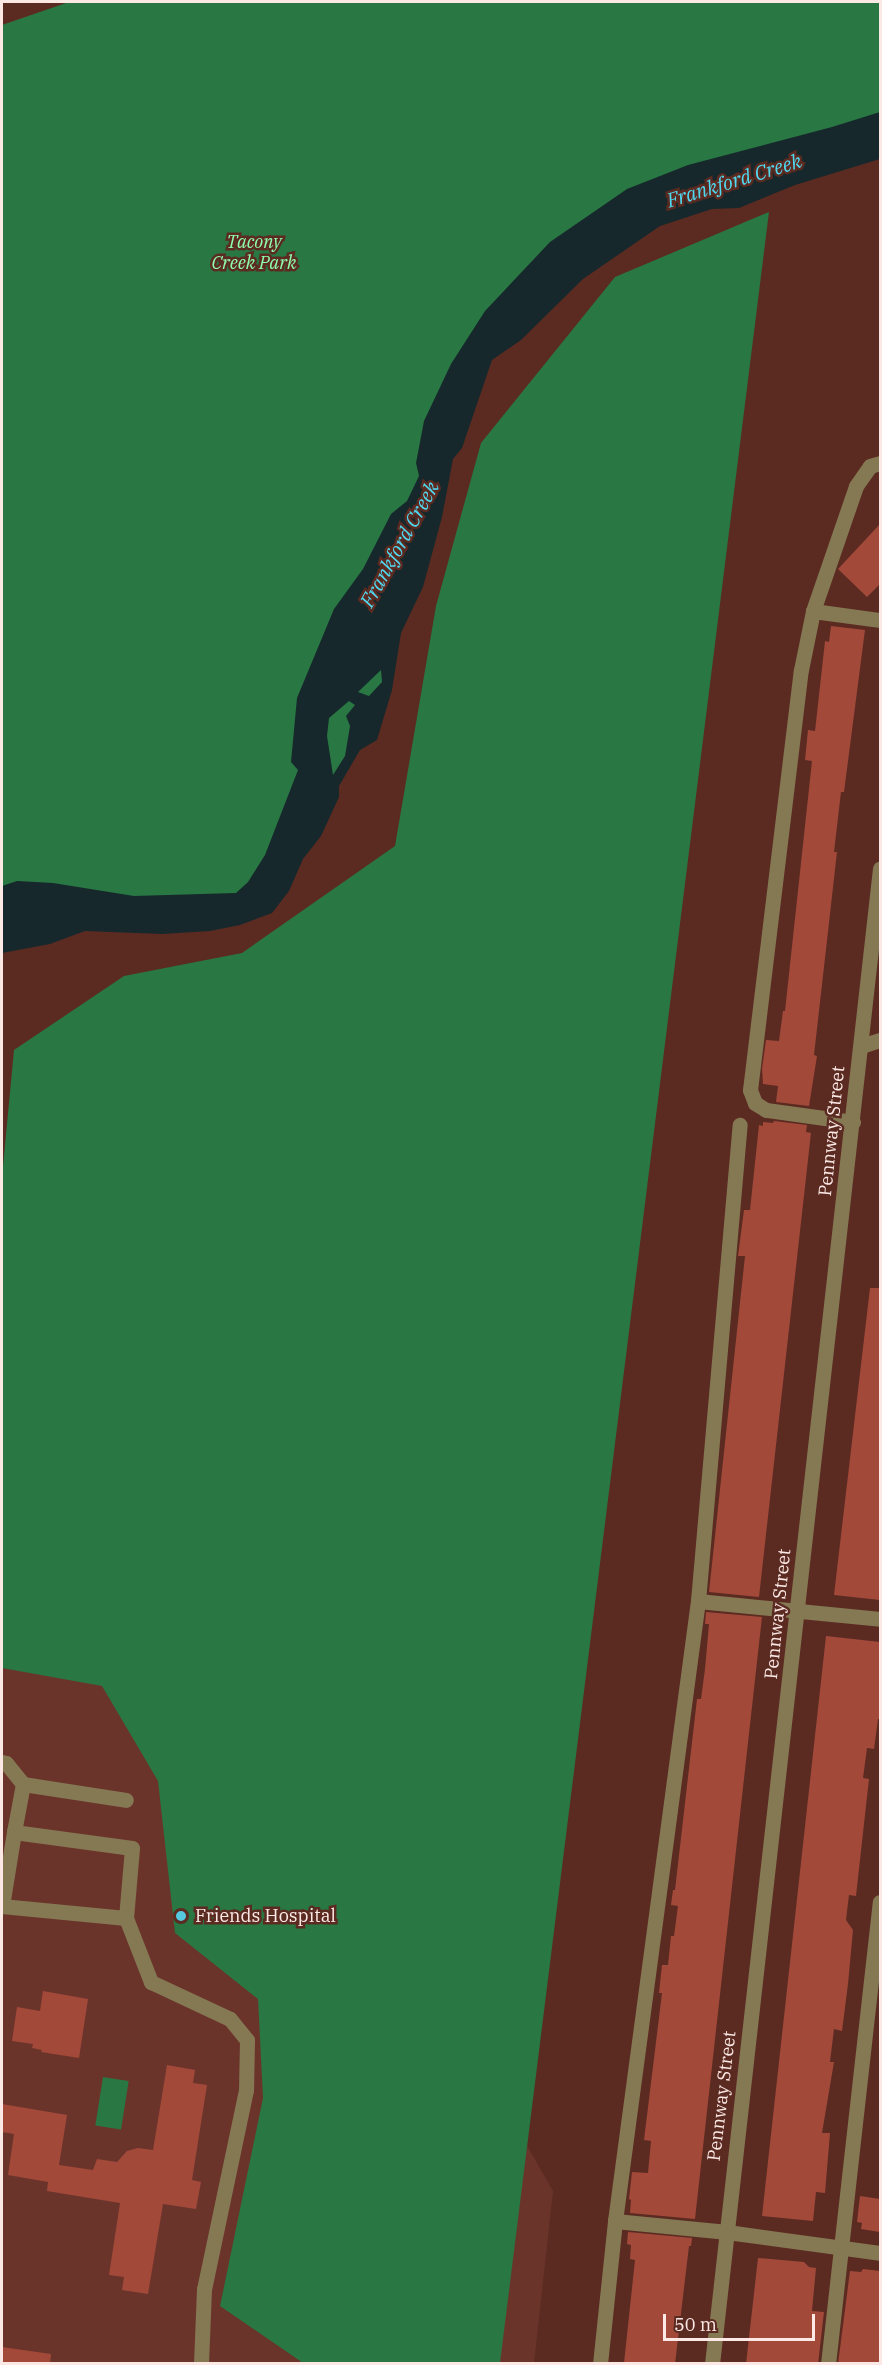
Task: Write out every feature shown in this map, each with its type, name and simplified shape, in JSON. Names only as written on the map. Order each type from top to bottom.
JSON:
[{"type":"street","points":[[853,1122],[766,1110],[755,1103],[750,1090],[800,682],[813,611],[856,486],[870,466],[880,463]]},
{"type":"street","points":[[813,611],[880,620]]},
{"type":"street","name":"Pennway Street","points":[[712,2364],[880,868]]},
{"type":"street","points":[[861,1047],[880,1040]]},
{"type":"street","points":[[600,2364],[615,2221],[698,1601],[740,1125]]},
{"type":"street","points":[[698,1601],[880,1619]]},
{"type":"street","points":[[2,1762],[6,1763],[23,1784],[126,1800]]},
{"type":"street","points":[[23,1784],[2,1906],[126,1918]]},
{"type":"street","points":[[14,1832],[132,1848],[126,1918],[150,1982],[230,2019],[247,2040],[246,2090],[204,2289],[201,2364]]},
{"type":"street","points":[[828,2364],[880,1902]]},
{"type":"street","points":[[615,2221],[727,2232],[880,2253]]},
{"type":"shaded area","name":"Friends Hospital","points":[[2,1647],[105,1676],[466,2039],[553,2191],[534,2363],[2,2363]]},
{"type":"green space","name":"Tacony Creek Park","points":[[69,2],[880,2],[880,131],[672,188],[497,325],[390,637],[381,698],[262,907],[2,930],[2,25]]},
{"type":"green space","points":[[769,212],[500,2363],[303,2363],[220,2306],[263,2098],[258,1999],[175,1933],[158,1781],[102,1686],[2,1668],[2,1177],[14,1050],[124,976],[242,953],[395,846],[436,606],[481,443],[615,277]]},
{"type":"green space","points":[[103,2077],[129,2081],[121,2129],[95,2125]]},
{"type":"water","name":"Frankford Creek","points":[[880,112],[880,159],[795,185],[739,208],[712,209],[660,226],[583,279],[521,340],[492,360],[462,448],[453,459],[442,517],[423,587],[401,633],[392,690],[377,740],[360,750],[339,786],[339,797],[321,836],[303,859],[289,891],[272,913],[240,925],[210,931],[162,934],[85,931],[50,944],[2,953],[2,886],[17,881],[53,883],[134,896],[236,893],[248,882],[265,855],[298,770],[291,762],[297,698],[334,609],[363,569],[391,514],[407,501],[419,476],[416,463],[424,421],[451,364],[485,311],[550,242],[627,189],[688,165]],"holes":[[[381,670],[382,682],[369,696],[358,692]],[[349,701],[355,705],[346,716],[350,726],[345,756],[333,775],[327,736],[329,718]]]},
{"type":"building","points":[[880,524],[880,584],[867,597],[838,569]]},
{"type":"building","points":[[831,626],[865,630],[844,792],[841,792],[834,852],[837,852],[814,1055],[817,1056],[809,1106],[776,1102],[778,1086],[763,1084],[762,1069],[766,1040],[779,1041],[783,1011],[785,1011],[812,761],[805,760],[808,730],[815,731],[825,641],[829,642]]},
{"type":"building","points":[[774,1121],[807,1125],[806,1132],[811,1133],[759,1597],[709,1592],[745,1256],[738,1256],[744,1210],[750,1210],[759,1125],[763,1126],[763,1122],[773,1123]]},
{"type":"building","points":[[870,1288],[880,1288],[880,1600],[834,1595]]},
{"type":"building","points":[[706,1612],[762,1617],[695,2219],[630,2213],[631,2200],[629,2199],[632,2172],[648,2173],[651,2141],[644,2140],[662,1993],[659,1993],[662,1965],[668,1965],[671,1936],[674,1936],[678,1906],[671,1905],[673,1890],[675,1890],[697,1699],[701,1699],[705,1669],[709,1624],[705,1624]]},
{"type":"building","points":[[826,1636],[880,1642],[880,1719],[878,1719],[874,1749],[867,1748],[863,1778],[869,1779],[856,1896],[849,1895],[846,1920],[853,1930],[848,1984],[842,2031],[834,2029],[830,2062],[834,2062],[822,2133],[830,2133],[825,2193],[816,2192],[813,2221],[762,2216]]},
{"type":"building","points":[[43,1991],[88,1999],[79,2058],[41,2052],[42,2050],[32,2048],[33,2044],[12,2041],[17,2007],[40,2011]]},
{"type":"building","points":[[167,2065],[195,2070],[193,2083],[207,2085],[192,2180],[201,2182],[196,2209],[163,2204],[148,2294],[122,2290],[124,2277],[109,2275],[120,2203],[47,2191],[48,2182],[8,2175],[14,2134],[2,2132],[2,2104],[67,2115],[59,2165],[93,2170],[97,2159],[117,2162],[127,2151],[138,2148],[153,2150]]},
{"type":"building","points":[[860,2196],[880,2199],[880,2232],[861,2229],[862,2223],[857,2222]]},
{"type":"building","points":[[628,2232],[692,2238],[691,2246],[689,2246],[675,2364],[624,2363],[635,2260],[630,2259],[631,2245],[627,2244]]},
{"type":"building","points":[[758,2258],[804,2262],[809,2267],[816,2268],[812,2311],[824,2312],[818,2364],[746,2364]]},
{"type":"building","points":[[863,2269],[880,2271],[880,2364],[838,2364],[850,2271],[861,2272]]},
{"type":"building","points":[[2,2347],[51,2354],[50,2364],[2,2364]]},
{"type":"place","name":"Friends Hospital","points":[[181,1916]]}]
